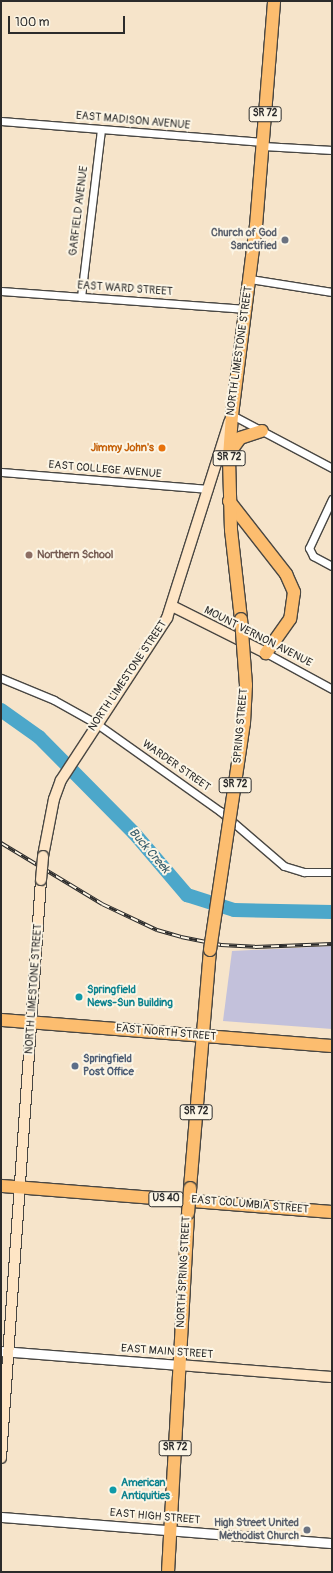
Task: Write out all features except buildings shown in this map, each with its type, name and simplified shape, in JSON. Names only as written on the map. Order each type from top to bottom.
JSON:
[{"type":"main road","name":"NORTH LIMESTONE STREET","points":[[1,1458],[5,1352],[20,1187],[42,856],[54,798],[61,780],[83,744],[150,648],[172,606],[232,415],[250,279],[263,144],[274,1]]},
{"type":"main road","name":"SPRING STREET","points":[[202,1036],[210,950],[244,723],[246,685],[229,501],[229,457],[232,415]]},
{"type":"main road","points":[[229,457],[233,445],[240,438],[262,431]]},
{"type":"main road","points":[[229,501],[286,574],[294,592],[290,619],[266,653]]},
{"type":"main road","name":"MOUNT VERNON AVENUE","points":[[172,606],[266,653]]},
{"type":"main road","name":"EAST NORTH STREET","points":[[1,1020],[332,1046]]},
{"type":"main road","name":"NORTH SPRING STREET","points":[[179,1365],[188,1213],[202,1036]]},
{"type":"main road","name":"EAST COLUMBIA STREET","points":[[1,1186],[332,1212]]},
{"type":"main road","name":"EAST MAIN STREET","points":[[179,1365],[332,1377]]},
{"type":"main road","name":"SR 72","points":[[168,1572],[179,1365]]},
{"type":"street","name":"EAST MADISON AVENUE","points":[[1,121],[332,150]]},
{"type":"street","name":"GARFIELD AVENUE","points":[[81,297],[101,129]]},
{"type":"street","points":[[250,279],[332,292]]},
{"type":"street","name":"EAST WARD STREET","points":[[1,291],[246,309]]},
{"type":"street","points":[[232,415],[332,468]]},
{"type":"street","name":"EAST COLLEGE AVENUE","points":[[1,472],[208,489]]},
{"type":"street","points":[[332,499],[309,548],[314,556],[332,566]]},
{"type":"street","name":"MOUNT VERNON AVENUE","points":[[266,653],[332,689]]},
{"type":"street","name":"WARDER STREET","points":[[1,678],[54,700],[97,724],[220,811],[284,866],[304,872],[332,872]]},
{"type":"street","name":"EAST MAIN STREET","points":[[5,1352],[179,1365]]},
{"type":"street","name":"EAST HIGH STREET","points":[[1,1517],[332,1543]]},
{"type":"shaded area","points":[[332,946],[332,1029],[223,1021],[232,951]]},
{"type":"waterway","name":"Buck Creek","points":[[1,710],[39,737],[134,833],[187,895],[234,910],[332,912]]},
{"type":"railway","points":[[1,843],[102,904],[157,930],[181,937],[221,945],[255,947],[332,944]]},
{"type":"place","name":"Church of God Sanctified","points":[[285,240]]},
{"type":"place","name":"Jimmy John's","points":[[162,448]]},
{"type":"place","name":"Northern School","points":[[29,555]]},
{"type":"place","name":"Springfield News-Sun Building","points":[[79,997]]},
{"type":"place","name":"Springfield Post Office","points":[[75,1066]]},
{"type":"place","name":"American Antiquities","points":[[113,1490]]},
{"type":"place","name":"High Street United Methodist Church","points":[[307,1530]]}]
